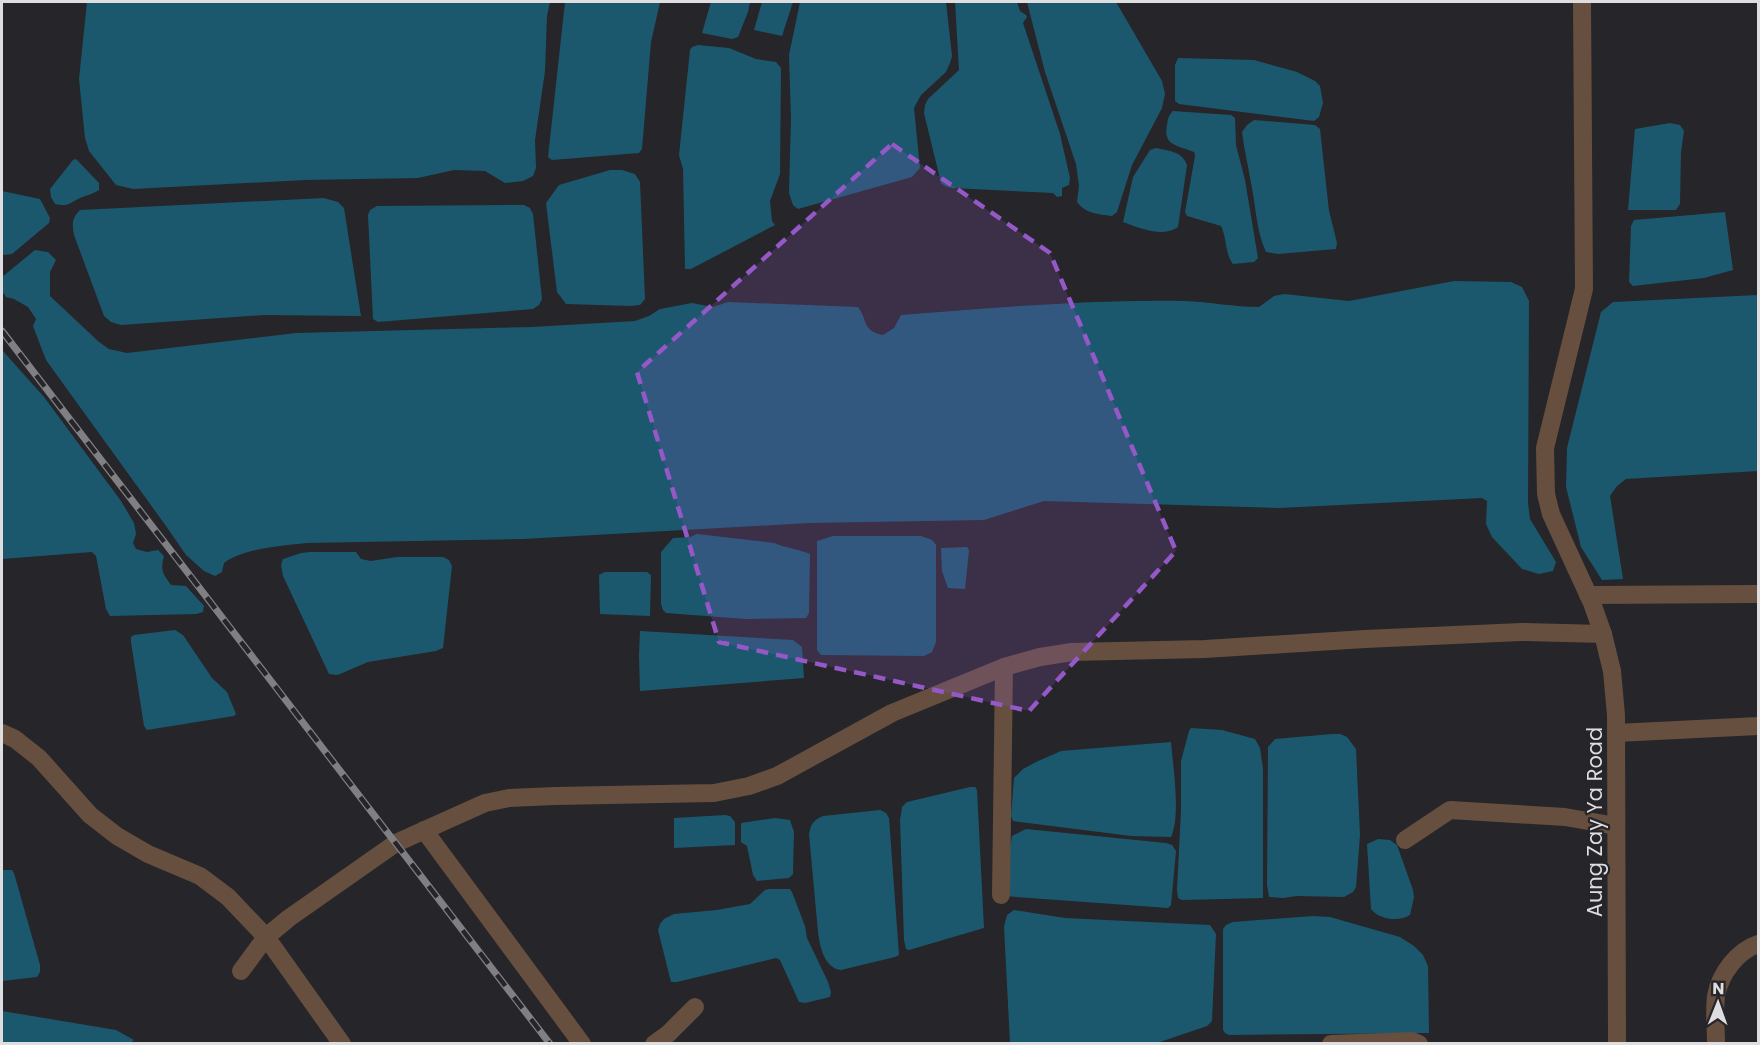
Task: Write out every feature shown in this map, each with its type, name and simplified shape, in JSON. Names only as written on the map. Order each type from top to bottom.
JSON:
[{"type":"street","name":"Aung Zay Ya Road","points":[[1582,2],[1584,289],[1545,448],[1544,471],[1551,514],[1590,599],[1603,634],[1612,671],[1616,733],[1617,1044]]},
{"type":"street","points":[[1590,599],[1758,594]]},
{"type":"street","points":[[241,971],[266,937],[289,918],[396,843],[485,803],[509,798],[714,792],[749,786],[777,776],[892,713],[1004,667],[1041,657],[1072,652],[1205,649],[1521,632],[1603,634]]},
{"type":"street","points":[[1001,895],[1004,667]]},
{"type":"street","points":[[1616,733],[1758,726]]},
{"type":"street","points":[[2,733],[15,739],[39,758],[90,815],[117,836],[148,854],[200,876],[228,897],[266,937],[342,1044]]},
{"type":"street","points":[[1405,840],[1450,810],[1565,817],[1616,826]]},
{"type":"street","points":[[424,830],[582,1044]]},
{"type":"street","points":[[1716,1044],[1716,996],[1728,967],[1748,947],[1758,944]]},
{"type":"street","points":[[654,1044],[668,1034],[694,1007]]},
{"type":"street","points":[[1331,1044],[1412,1041],[1419,1044]]},
{"type":"highlighted area","points":[[892,144],[1050,253],[1176,551],[1029,711],[719,642],[637,372]]},
{"type":"water","points":[[87,2],[550,2],[547,16],[545,71],[535,140],[536,168],[533,176],[523,181],[505,183],[485,171],[454,170],[418,178],[305,180],[133,189],[116,185],[89,151],[85,138],[79,79]]},
{"type":"water","points":[[565,2],[660,2],[651,42],[642,149],[639,153],[552,160],[548,157]]},
{"type":"water","points":[[711,2],[750,2],[738,37],[732,39],[702,33]]},
{"type":"water","points":[[762,2],[793,2],[782,36],[754,30]]},
{"type":"water","points":[[800,2],[946,2],[952,56],[946,72],[921,95],[914,108],[920,168],[912,177],[798,209],[793,205],[789,193],[791,119],[789,55]]},
{"type":"water","points":[[955,2],[1017,2],[1020,11],[1026,15],[1023,23],[1060,134],[1070,178],[1069,185],[1062,188],[1062,196],[1057,197],[1053,193],[952,188],[941,183],[924,113],[928,99],[959,70]]},
{"type":"water","points":[[1027,2],[1116,2],[1162,81],[1165,94],[1162,108],[1132,165],[1117,212],[1112,216],[1088,211],[1077,202],[1079,186],[1076,164],[1045,72]]},
{"type":"water","points":[[698,45],[729,48],[756,59],[776,62],[781,68],[780,174],[770,201],[772,221],[775,225],[691,269],[685,269],[683,169],[679,155],[690,50]]},
{"type":"water","points":[[1178,58],[1254,60],[1297,72],[1320,86],[1323,103],[1319,117],[1314,121],[1179,104],[1175,101],[1175,65]]},
{"type":"water","points":[[1173,111],[1231,115],[1235,118],[1236,145],[1245,180],[1258,258],[1254,262],[1233,264],[1221,226],[1187,216],[1185,212],[1195,156],[1194,152],[1173,144],[1167,137],[1168,119]]},
{"type":"water","points":[[1254,120],[1315,125],[1320,129],[1329,211],[1337,243],[1336,249],[1278,254],[1266,252],[1258,227],[1242,132]]},
{"type":"water","points":[[1670,123],[1680,125],[1684,131],[1681,152],[1680,204],[1676,210],[1628,210],[1635,129]]},
{"type":"water","points":[[1156,148],[1178,154],[1187,165],[1178,227],[1165,232],[1151,231],[1123,222],[1133,177],[1150,150]]},
{"type":"water","points":[[76,159],[99,183],[99,190],[69,204],[55,204],[50,189]]},
{"type":"water","points":[[610,170],[622,170],[635,174],[640,182],[645,299],[640,305],[630,306],[566,304],[557,292],[546,203],[559,185]]},
{"type":"water","points":[[2,191],[40,199],[50,218],[49,223],[12,254],[4,255],[2,253]]},
{"type":"water","points":[[324,198],[338,202],[344,208],[361,316],[264,315],[121,325],[111,322],[104,316],[73,231],[74,218],[80,210]]},
{"type":"water","points":[[524,205],[530,208],[533,214],[542,299],[539,305],[533,309],[378,322],[373,319],[368,215],[370,210],[377,206]]},
{"type":"water","points":[[1725,212],[1733,270],[1704,278],[1633,286],[1629,282],[1631,226],[1634,220]]},
{"type":"water","points":[[35,250],[48,252],[56,260],[50,272],[50,296],[99,342],[109,349],[127,353],[296,333],[532,327],[635,321],[660,309],[692,303],[713,307],[728,302],[858,307],[868,328],[883,335],[894,328],[901,315],[1114,301],[1185,301],[1259,307],[1274,296],[1284,294],[1349,301],[1454,281],[1511,282],[1522,287],[1529,301],[1528,503],[1530,519],[1556,562],[1553,571],[1539,574],[1522,569],[1492,537],[1486,524],[1487,501],[1482,498],[1279,508],[1044,501],[984,520],[809,523],[523,539],[306,543],[263,548],[241,554],[224,563],[222,572],[215,576],[204,571],[186,555],[46,360],[33,326],[36,319],[28,307],[6,297],[2,291],[2,277]]},
{"type":"water","points":[[1758,295],[1758,471],[1626,479],[1610,496],[1623,579],[1602,580],[1581,547],[1566,487],[1567,448],[1601,312],[1613,302]]},
{"type":"water","points":[[2,350],[44,397],[121,501],[134,523],[136,534],[133,543],[136,549],[147,552],[158,550],[164,556],[162,569],[168,581],[171,585],[186,586],[204,606],[203,612],[110,616],[106,609],[96,556],[92,552],[2,559]]},
{"type":"water","points":[[697,534],[774,543],[810,554],[809,613],[806,618],[746,619],[666,613],[661,604],[661,552],[673,538],[690,537]]},
{"type":"water","points":[[833,536],[921,536],[932,540],[936,545],[936,642],[932,652],[924,656],[821,655],[817,650],[817,541]]},
{"type":"water","points":[[967,547],[969,550],[965,589],[948,588],[942,571],[941,548]]},
{"type":"water","points":[[310,552],[356,552],[361,559],[371,561],[397,557],[443,557],[449,560],[452,566],[443,648],[368,662],[340,674],[329,674],[283,576],[281,565],[283,559]]},
{"type":"water","points":[[605,572],[647,572],[651,575],[650,616],[600,614],[599,575]]},
{"type":"water","points":[[175,630],[183,635],[212,678],[227,692],[236,714],[234,716],[147,730],[144,726],[131,637]]},
{"type":"water","points":[[640,631],[793,640],[802,647],[804,678],[640,691]]},
{"type":"water","points":[[1191,728],[1222,730],[1255,739],[1260,748],[1263,769],[1263,898],[1182,900],[1178,898],[1181,761]]},
{"type":"water","points":[[1332,734],[1347,737],[1356,749],[1360,835],[1356,887],[1353,892],[1344,897],[1269,897],[1267,885],[1268,747],[1275,739]]},
{"type":"water","points":[[1171,742],[1176,817],[1171,837],[1131,836],[1013,821],[1011,816],[1014,778],[1023,769],[1036,762],[1061,751]]},
{"type":"water","points":[[975,787],[977,790],[984,928],[906,949],[900,820],[902,807],[907,802]]},
{"type":"water","points":[[880,810],[889,818],[899,955],[841,970],[827,961],[820,944],[809,834],[813,822],[823,816]]},
{"type":"water","points":[[730,816],[735,822],[735,845],[674,848],[674,818]]},
{"type":"water","points":[[775,818],[790,820],[794,832],[793,874],[789,878],[757,881],[753,875],[747,846],[741,842],[741,823]]},
{"type":"water","points":[[1026,829],[1172,845],[1176,851],[1171,905],[1168,908],[1004,896],[1002,892],[1012,836]]},
{"type":"water","points":[[1378,839],[1390,840],[1397,845],[1414,897],[1410,915],[1406,917],[1384,918],[1371,909],[1367,844]]},
{"type":"water","points":[[2,870],[12,870],[14,873],[40,965],[37,977],[2,981]]},
{"type":"water","points":[[769,889],[790,889],[792,892],[805,926],[807,938],[828,982],[830,997],[805,1003],[799,1002],[780,960],[776,958],[671,982],[658,930],[664,919],[674,914],[750,904]]},
{"type":"water","points":[[1014,910],[1065,918],[1210,925],[1216,934],[1212,1021],[1207,1026],[1157,1043],[1010,1043],[1004,927],[1007,915]]},
{"type":"water","points":[[1313,916],[1330,917],[1400,937],[1423,955],[1428,966],[1429,1033],[1229,1035],[1225,1033],[1223,1030],[1223,929],[1226,925],[1233,922]]},
{"type":"water","points":[[2,1011],[116,1030],[134,1040],[129,1044],[2,1043]]},
{"type":"railway","points":[[2,331],[550,1044]]}]
